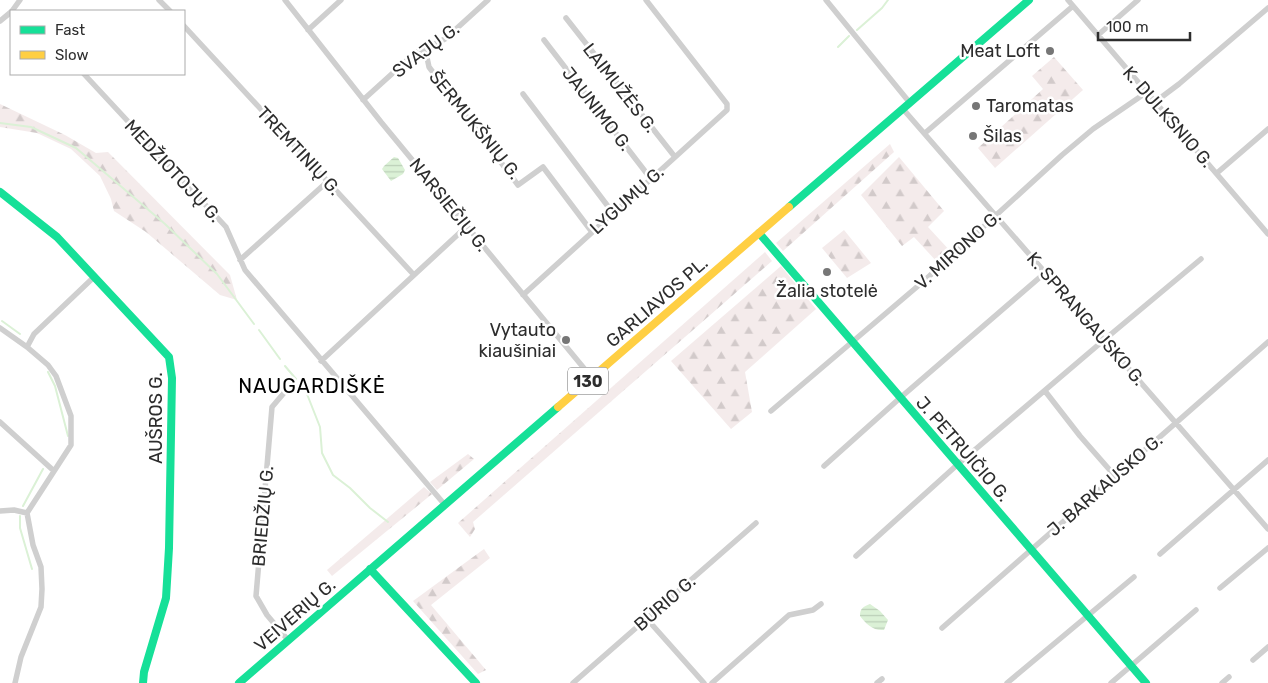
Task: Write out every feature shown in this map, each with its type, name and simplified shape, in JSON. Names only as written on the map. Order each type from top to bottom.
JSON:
[{"type":"street","points":[[159,0],[169,10]]},
{"type":"street","name":"NARSIEČIŲ G.","points":[[285,0],[466,227],[592,378]]},
{"type":"street","points":[[308,30],[341,0]]},
{"type":"street","name":"SVAJŲ G.","points":[[363,100],[415,53],[444,39],[488,0]]},
{"type":"street","name":"LYGUMŲ G.","points":[[523,295],[727,110],[727,104],[646,0]]},
{"type":"street","name":"K. SPRANGAUSKO G.","points":[[826,0],[925,133],[1268,529]]},
{"type":"street","name":"GARLIAVOS PL.","points":[[370,569],[1029,0]]},
{"type":"street","name":"K. DULKSNIO G.","points":[[1068,0],[1268,234]]},
{"type":"street","points":[[1098,35],[1138,0]]},
{"type":"street","points":[[925,133],[1073,6]]},
{"type":"street","points":[[1155,102],[1179,84],[1268,8]]},
{"type":"street","points":[[0,21],[10,13]]},
{"type":"street","name":"LAIMUŽĖS G.","points":[[566,18],[674,157]]},
{"type":"street","name":"TREMTINIŲ G.","points":[[185,27],[414,274]]},
{"type":"street","name":"JAUNIMO G.","points":[[544,40],[651,178]]},
{"type":"street","name":"ŠERMUKŠNIŲ G.","points":[[425,48],[429,67],[518,185],[543,166],[592,232]]},
{"type":"street","name":"MEDŽIOTOJŲ G.","points":[[85,75],[226,227],[244,270],[445,505]]},
{"type":"street","name":"V. MIRONO G.","points":[[771,411],[998,216],[1062,155],[1093,129],[1147,92]]},
{"type":"street","points":[[523,94],[613,213]]},
{"type":"street","points":[[1217,174],[1268,129]]},
{"type":"street","points":[[240,260],[327,182]]},
{"type":"street","name":"AUŠROS G.","points":[[0,192],[57,237],[170,357],[172,378],[169,548],[166,598],[144,672],[143,683]]},
{"type":"street","points":[[321,361],[466,227]]},
{"type":"street","name":"J. PETRUIČIO G.","points":[[759,233],[1146,683]]},
{"type":"street","points":[[856,556],[957,465],[1201,259]]},
{"type":"street","points":[[824,466],[1046,272]]},
{"type":"street","points":[[27,347],[34,334],[94,277]]},
{"type":"street","points":[[0,328],[48,365],[56,376],[66,398],[71,416],[70,444],[28,513],[33,545],[40,567],[41,607],[21,658],[15,683]]},
{"type":"street","name":"J. BARKAUSKO G.","points":[[942,628],[1268,342]]},
{"type":"street","name":"BRIEDŽIŲ G.","points":[[288,640],[267,615],[256,596],[272,407],[290,387]]},
{"type":"street","points":[[1045,391],[1080,436],[1115,476]]},
{"type":"street","points":[[0,422],[54,471]]},
{"type":"street","points":[[1160,554],[1268,460]]},
{"type":"street","points":[[0,511],[14,510],[28,513]]},
{"type":"street","name":"BŪRIO G.","points":[[573,683],[756,523]]},
{"type":"street","points":[[1220,588],[1268,548]]},
{"type":"street","points":[[370,569],[476,683]]},
{"type":"street","name":"VEIVERIŲ G.","points":[[240,683],[370,569]]},
{"type":"street","points":[[1007,683],[1134,576]]},
{"type":"street","points":[[712,683],[789,615],[813,610],[821,604]]},
{"type":"street","points":[[1111,683],[1196,610]]},
{"type":"street","points":[[647,619],[704,683]]},
{"type":"street","points":[[1253,660],[1268,647]]},
{"type":"street","points":[[1222,683],[1229,677]]},
{"type":"green space","points":[[1054,57],[1083,90],[995,168],[978,148],[1043,89],[1032,76]]},
{"type":"green space","points":[[0,104],[65,135],[96,153],[108,152],[230,275],[237,300],[220,295],[146,232],[114,211],[111,199],[100,176],[71,149],[37,133],[0,127]]},
{"type":"green space","points":[[890,144],[894,152],[783,251],[776,243]]},
{"type":"green space","points":[[899,157],[944,211],[928,227],[952,253],[938,263],[914,237],[902,246],[861,195]]},
{"type":"green space","points":[[844,230],[871,263],[847,278],[822,248]]},
{"type":"green space","points":[[765,252],[772,261],[473,522],[475,529],[470,537],[458,523]]},
{"type":"green space","points":[[781,266],[816,309],[745,372],[752,412],[731,429],[671,361]]},
{"type":"green space","points":[[468,454],[474,459],[437,490],[430,482]]},
{"type":"green space","points":[[424,487],[432,494],[332,576],[327,570]]},
{"type":"green space","points":[[484,549],[490,558],[431,605],[486,670],[478,674],[413,601]]},
{"type":"shaded area","points":[[394,157],[398,158],[405,170],[403,174],[391,181],[382,169]]},
{"type":"shaded area","points":[[870,604],[888,620],[884,630],[870,626],[860,616],[862,608]]},
{"type":"waterway","points":[[857,30],[882,8],[888,0]]},
{"type":"waterway","points":[[838,47],[849,36]]},
{"type":"waterway","points":[[0,123],[31,127],[76,148],[165,224],[217,274],[254,324]]},
{"type":"waterway","points":[[2,321],[20,334]]},
{"type":"waterway","points":[[259,330],[280,359]]},
{"type":"waterway","points":[[285,366],[296,379]]},
{"type":"waterway","points":[[48,372],[55,386],[68,436]]},
{"type":"waterway","points":[[300,383],[305,389],[320,427],[322,453],[333,475],[388,522]]},
{"type":"waterway","points":[[23,506],[43,469]]},
{"type":"waterway","points":[[20,516],[20,528],[32,569]]},
{"type":"traffic: fast","points":[[789,207],[1029,0]]},
{"type":"traffic: fast","points":[[0,192],[57,237],[169,357],[172,378],[169,548],[166,598],[144,672],[143,683]]},
{"type":"traffic: fast","points":[[759,233],[1146,683]]},
{"type":"traffic: fast","points":[[239,683],[558,407]]},
{"type":"traffic: fast","points":[[370,569],[476,683]]},
{"type":"traffic: slow","points":[[558,407],[789,207]]},
{"type":"place","name":"Meat Loft","points":[[1050,51]]},
{"type":"place","name":"Taromatas","points":[[976,106]]},
{"type":"place","name":"Šilas","points":[[973,136]]},
{"type":"place","name":"Žalia stotelė","points":[[827,272]]},
{"type":"place","name":"Vytauto kiaušiniai","points":[[566,340]]},
{"type":"district","name":"NAUGARDIŠKĖ","points":[[312,386]]}]
